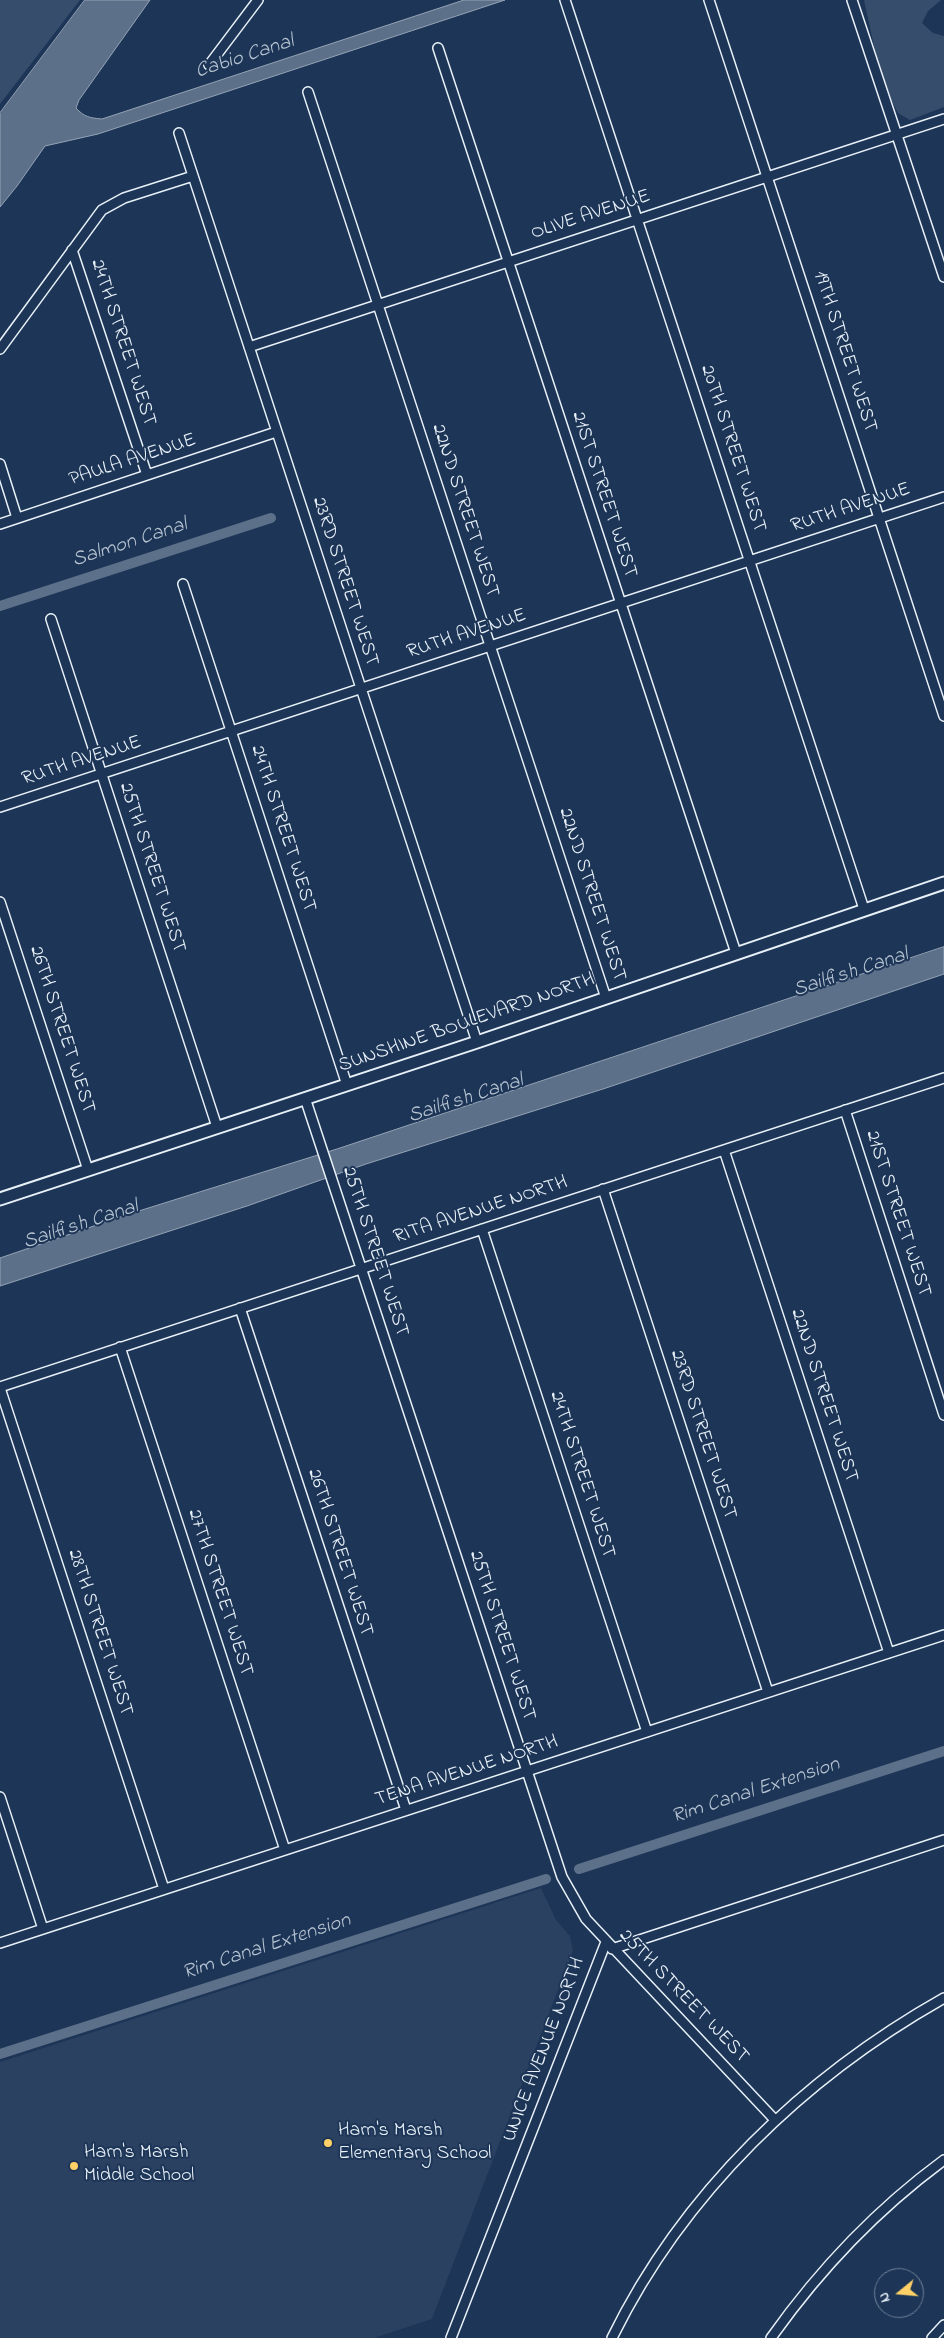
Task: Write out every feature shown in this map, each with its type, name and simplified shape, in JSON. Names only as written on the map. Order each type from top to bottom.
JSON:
[{"type":"street","points":[[209,66],[258,0]]},
{"type":"street","name":"20TH STREET WEST","points":[[565,0],[864,910]]},
{"type":"street","name":"19TH STREET WEST","points":[[709,0],[944,716]]},
{"type":"street","points":[[852,0],[944,277]]},
{"type":"street","name":"21ST STREET WEST","points":[[438,48],[736,953]]},
{"type":"street","name":"22ND STREET WEST","points":[[308,92],[606,998]]},
{"type":"street","name":"OLIVE AVENUE","points":[[249,347],[944,119]]},
{"type":"street","name":"23RD STREET WEST","points":[[179,133],[477,1042]]},
{"type":"street","points":[[0,349],[102,210],[112,202],[192,176]]},
{"type":"street","name":"24TH STREET WEST","points":[[72,250],[147,475]]},
{"type":"street","name":"PAULA AVENUE","points":[[0,524],[276,432]]},
{"type":"street","points":[[0,464],[18,518]]},
{"type":"street","name":"RUTH AVENUE","points":[[0,807],[944,497]]},
{"type":"street","name":"24TH STREET WEST","points":[[183,584],[347,1084]]},
{"type":"street","name":"25TH STREET WEST","points":[[51,619],[218,1127]]},
{"type":"street","name":"SUNSHINE BOULEVARD NORTH","points":[[0,1199],[477,1042],[944,883]]},
{"type":"street","name":"26TH STREET WEST","points":[[0,902],[88,1170]]},
{"type":"street","name":"RITA AVENUE NORTH","points":[[0,1387],[944,1078]]},
{"type":"street","name":"25TH STREET WEST","points":[[305,1098],[562,1877],[578,1908],[609,1946],[775,2120]]},
{"type":"street","name":"21ST STREET WEST","points":[[845,1110],[944,1415]]},
{"type":"street","name":"22ND STREET WEST","points":[[724,1150],[889,1653]]},
{"type":"street","name":"23RD STREET WEST","points":[[603,1189],[768,1692]]},
{"type":"street","name":"24TH STREET WEST","points":[[482,1229],[647,1732]]},
{"type":"street","name":"26TH STREET WEST","points":[[240,1308],[406,1810]]},
{"type":"street","name":"27TH STREET WEST","points":[[120,1347],[284,1850]]},
{"type":"street","name":"28TH STREET WEST","points":[[0,1387],[164,1890]]},
{"type":"street","name":"TENA AVENUE NORTH","points":[[0,1943],[944,1635]]},
{"type":"street","points":[[0,1797],[43,1929]]},
{"type":"street","name":"UNICE AVENUE NORTH","points":[[451,2338],[609,1946],[944,1840]]},
{"type":"street","points":[[612,2338],[645,2279],[682,2224],[725,2172],[775,2120],[874,2040],[944,1998]]},
{"type":"street","points":[[772,2338],[841,2249],[886,2206],[944,2160]]},
{"type":"street","points":[[932,2338],[944,2325]]},
{"type":"shaded area","points":[[0,0],[80,0],[0,104]]},
{"type":"shaded area","points":[[85,0],[150,0],[79,100],[76,108],[82,113],[102,119],[464,0],[505,0],[98,134],[45,146],[0,207],[0,113]]},
{"type":"shaded area","points":[[864,0],[941,0],[928,11],[922,23],[933,33],[944,36],[944,107],[910,120],[898,113],[877,60]]},
{"type":"shaded area","points":[[944,947],[944,974],[606,1088],[366,1164],[247,1206],[0,1286],[0,1258],[126,1215],[337,1149]]},
{"type":"shaded area","name":"Harn's Marsh Elementary School","points":[[541,1888],[556,1920],[570,1936],[573,1951],[432,2319],[374,2338],[0,2338],[0,2062]]},
{"type":"waterway","name":"Salmon Canal","points":[[0,606],[271,518]]},
{"type":"waterway","name":"Rim Canal Extension","points":[[579,1869],[944,1751]]},
{"type":"waterway","name":"Rim Canal Extension","points":[[0,2054],[546,1879]]},
{"type":"place","name":"Harn's Marsh Elementary School","points":[[328,2143]]},
{"type":"place","name":"Harn's Marsh Middle School","points":[[74,2166]]},
{"type":"water label","name":"Cabio Canal","points":[[245,58]]},
{"type":"water label","name":"Sailfish Canal","points":[[851,974]]},
{"type":"water label","name":"Sailfish Canal","points":[[466,1100]]},
{"type":"water label","name":"Sailfish Canal","points":[[81,1226]]}]
